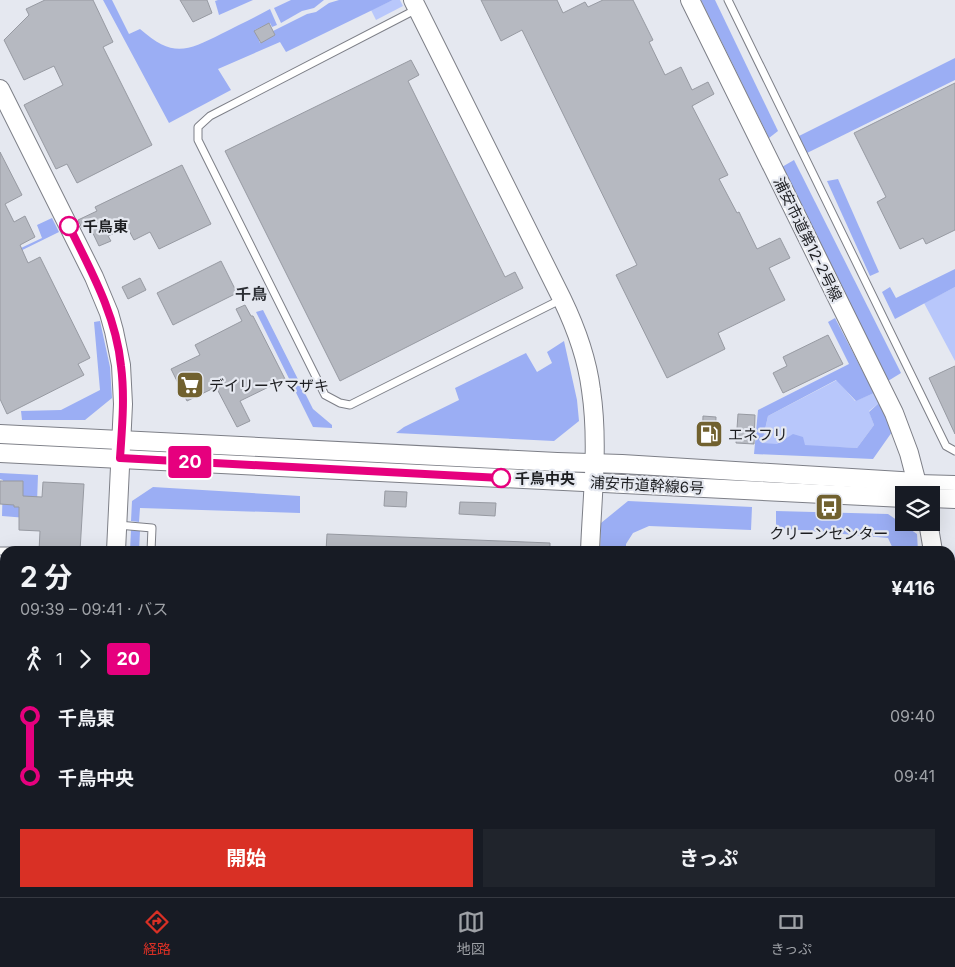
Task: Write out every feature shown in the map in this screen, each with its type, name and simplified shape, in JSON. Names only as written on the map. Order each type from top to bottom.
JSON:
[{"type":"street","name":"浦安市道第12-2号線","points":[[690,0],[894,413],[909,453],[918,486]]},
{"type":"street","points":[[415,5],[562,299],[580,339],[588,373],[595,423],[590,546]]},
{"type":"street","points":[[0,89],[94,277],[109,313],[121,365],[123,404],[116,546]]},
{"type":"street","points":[[0,434],[121,440]]},
{"type":"street","name":"浦安市道幹線6号","points":[[121,440],[594,463],[895,486]]},
{"type":"street","name":"浦安市道幹線6号","points":[[0,453],[895,498]]},
{"type":"street","name":"浦安市道幹線6号","points":[[933,486],[955,483]]},
{"type":"street","points":[[940,498],[955,499]]},
{"type":"street","points":[[930,531],[932,546]]},
{"type":"lane","points":[[728,0],[946,446],[955,451]]},
{"type":"lane","points":[[415,5],[210,116],[198,127],[198,140],[325,395],[340,403],[350,405],[562,299]]},
{"type":"lane","points":[[117,524],[152,528],[151,546]]},
{"type":"shaded area","points":[[103,0],[112,0],[129,34],[140,29],[161,44],[179,49],[198,45],[270,9],[277,25],[272,27],[270,23],[255,30],[260,43],[275,35],[273,31],[307,14],[316,12],[329,3],[339,0],[393,0],[286,52],[280,42],[218,69],[231,90],[169,123]]},
{"type":"shaded area","points":[[253,0],[219,15],[215,1]]},
{"type":"shaded area","points":[[291,0],[324,0],[314,8],[302,11],[281,23],[274,8]]},
{"type":"shaded area","points":[[393,0],[400,0],[403,6],[376,20],[371,10]]},
{"type":"shaded area","points":[[701,0],[715,0],[778,131],[769,138]]},
{"type":"shaded area","points":[[955,58],[955,80],[807,153],[799,136]]},
{"type":"shaded area","points":[[794,160],[901,373],[888,381],[782,167]]},
{"type":"shaded area","points":[[838,179],[879,272],[870,276],[827,181]]},
{"type":"shaded area","points":[[52,218],[59,232],[0,261],[0,258],[42,238],[37,225]]},
{"type":"shaded area","points":[[955,269],[955,287],[895,319],[882,292],[890,287],[896,298]]},
{"type":"shaded area","points":[[955,287],[955,361],[924,303]]},
{"type":"shaded area","points":[[263,310],[313,409],[332,425],[332,428],[313,427],[256,312]]},
{"type":"shaded area","points":[[835,318],[874,393],[856,401],[836,380],[768,416],[762,443],[777,444],[793,434],[803,437],[805,445],[857,448],[874,425],[869,412],[879,403],[892,432],[873,459],[754,454],[758,410],[849,364],[828,322]]},
{"type":"shaded area","points":[[100,321],[110,367],[112,398],[85,420],[22,420],[21,411],[61,410],[100,390],[94,322]]},
{"type":"shaded area","points":[[564,341],[577,400],[579,421],[554,441],[396,433],[404,427],[459,400],[455,388],[526,353],[537,372],[552,363],[547,352]]},
{"type":"shaded area","points":[[837,380],[855,401],[874,393],[879,403],[869,411],[874,425],[857,448],[762,444],[768,416]]},
{"type":"shaded area","points":[[366,460],[449,461],[506,470],[368,464]]},
{"type":"shaded area","points":[[0,473],[38,475],[36,530],[27,518],[2,516],[3,480],[0,479]]},
{"type":"shaded area","points":[[153,487],[300,496],[300,513],[140,508],[139,522],[131,521],[132,501]]},
{"type":"shaded area","points":[[628,501],[752,507],[751,530],[649,526],[633,533],[626,546],[600,546],[601,523]]},
{"type":"shaded area","points":[[776,511],[888,514],[895,519],[895,531],[913,531],[917,534],[918,546],[892,546],[888,538],[776,528]]},
{"type":"shaded area","points":[[131,530],[140,531],[139,546],[130,546]]},
{"type":"building","points":[[45,0],[93,0],[113,42],[103,47],[152,145],[77,183],[67,164],[56,169],[24,105],[63,85],[54,66],[24,80],[4,40],[29,15],[26,9]]},
{"type":"building","points":[[180,0],[207,0],[212,13],[193,22]]},
{"type":"building","points":[[481,0],[557,0],[563,13],[585,2],[588,7],[603,0],[633,0],[653,40],[649,42],[665,75],[681,67],[692,90],[708,82],[714,94],[692,106],[728,175],[719,179],[737,213],[739,212],[757,249],[780,238],[790,258],[769,268],[785,300],[718,333],[725,349],[667,378],[616,275],[637,265],[522,30],[501,41]]},
{"type":"building","points":[[269,23],[275,35],[261,43],[254,31]]},
{"type":"building","points":[[411,60],[419,75],[408,81],[505,277],[515,272],[523,288],[340,381],[225,151]]},
{"type":"building","points":[[955,83],[955,230],[926,244],[923,238],[900,249],[877,202],[886,197],[854,133]]},
{"type":"building","points":[[0,152],[22,195],[5,204],[14,222],[25,216],[35,237],[20,245],[28,263],[40,257],[90,358],[78,364],[84,375],[7,414],[0,399]]},
{"type":"building","points":[[182,165],[211,224],[159,249],[150,232],[134,240],[127,227],[108,236],[111,241],[99,246],[89,225],[82,228],[78,220],[97,211],[95,207]]},
{"type":"building","points":[[221,261],[237,293],[173,325],[157,293]]},
{"type":"building","points":[[140,278],[146,290],[128,299],[122,287]]},
{"type":"building","points":[[245,305],[251,316],[253,316],[285,379],[240,401],[250,421],[237,427],[216,387],[187,401],[171,369],[200,355],[195,345],[242,321],[236,309]]},
{"type":"building","points":[[828,335],[843,364],[783,393],[773,373],[787,366],[783,357]]},
{"type":"building","points":[[955,366],[955,434],[929,378]]},
{"type":"building","points":[[738,414],[755,415],[754,444],[736,443]]},
{"type":"building","points":[[703,416],[716,417],[715,445],[702,444]]},
{"type":"building","points":[[0,481],[23,481],[23,496],[42,497],[43,482],[84,484],[80,546],[39,546],[40,531],[19,530],[19,507],[0,504]]},
{"type":"building","points":[[385,491],[407,492],[406,507],[384,506]]},
{"type":"building","points":[[460,502],[496,503],[495,516],[459,514]]},
{"type":"building","points":[[327,534],[550,543],[550,546],[326,546]]},
{"type":"bus line","name":"20","points":[[69,226],[101,293],[109,313],[119,351],[123,404],[120,458],[501,478]]},
{"type":"place","name":"千鳥東","points":[[69,226]]},
{"type":"place","name":"デイリーヤマザキ","points":[[190,385]]},
{"type":"place","name":"エネフリ","points":[[709,434]]},
{"type":"place","name":"千鳥中央","points":[[501,478]]},
{"type":"place","name":"クリーンセンター","points":[[829,507]]},
{"type":"district","name":"千鳥","points":[[251,294]]}]
